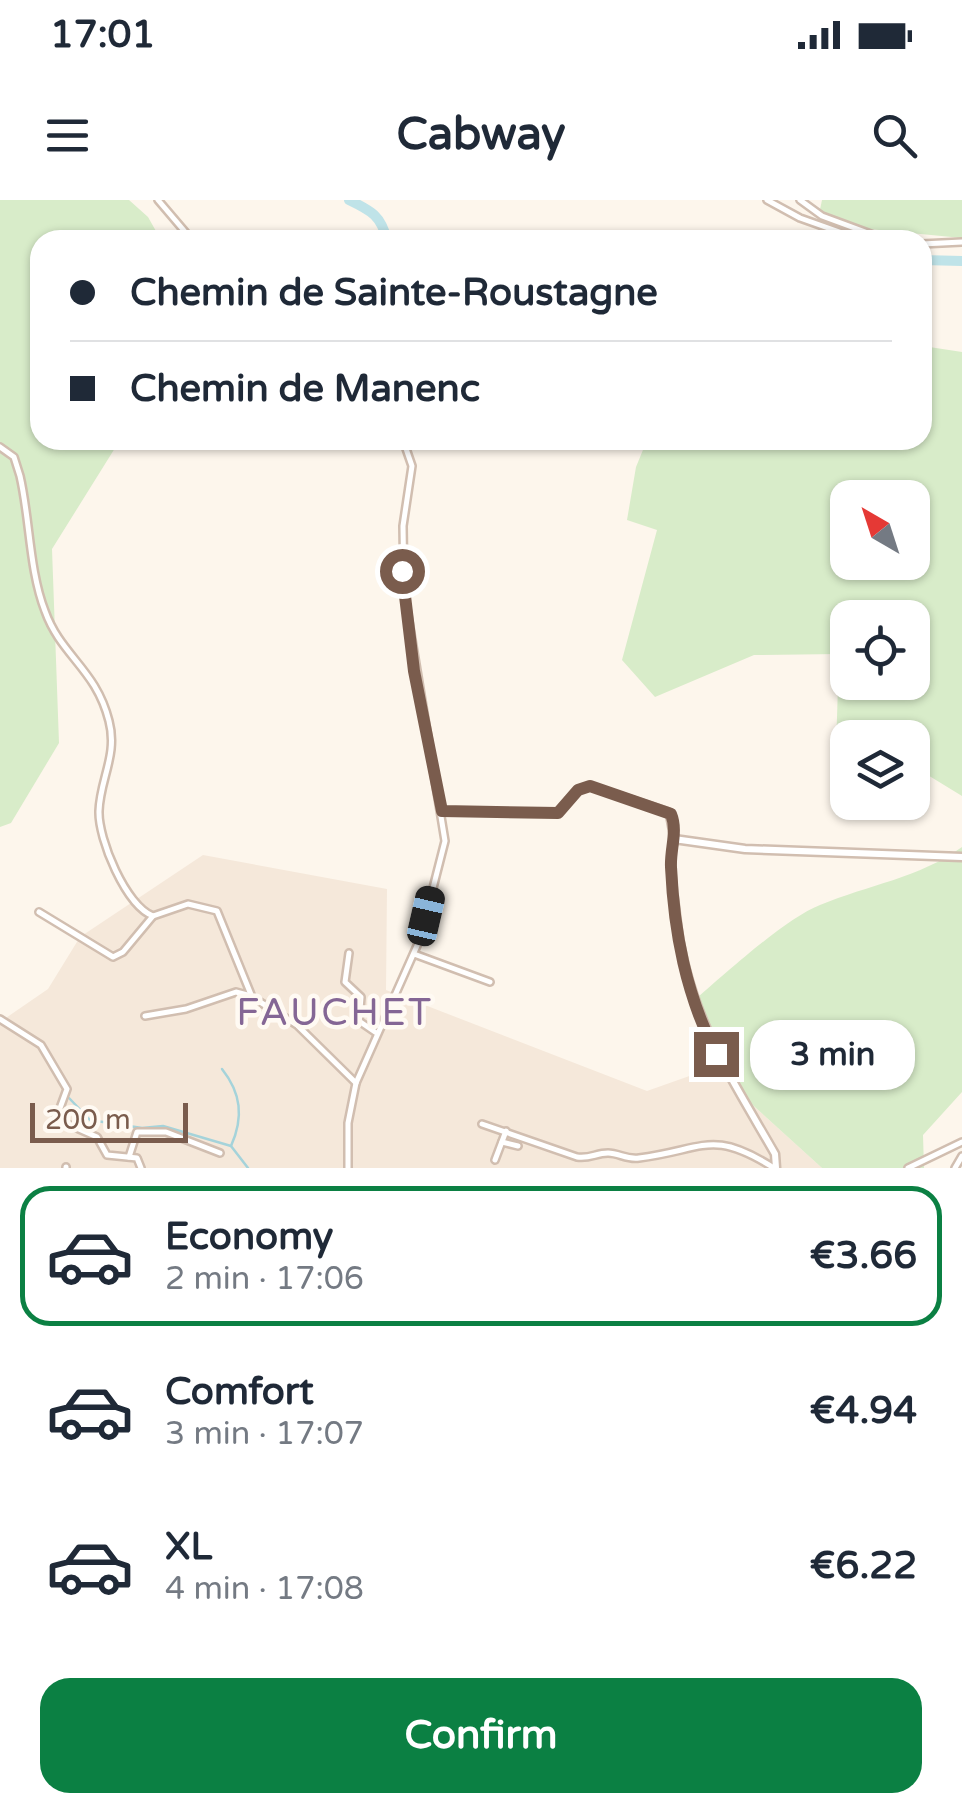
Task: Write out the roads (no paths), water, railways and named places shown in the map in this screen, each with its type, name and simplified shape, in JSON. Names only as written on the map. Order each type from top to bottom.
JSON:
[{"type":"street","points":[[158,200],[184,230]]},
{"type":"street","points":[[767,200],[834,230]]},
{"type":"street","points":[[800,200],[822,216],[860,230]]},
{"type":"street","points":[[932,244],[962,242]]},
{"type":"street","points":[[0,447],[14,458],[20,476],[44,610],[66,649],[91,675],[108,718],[112,752],[99,808],[100,829],[121,879],[141,910],[152,916]]},
{"type":"street","points":[[351,1168],[348,1159],[356,1084],[414,954],[444,846],[442,811],[414,671],[404,592],[403,526],[412,466],[406,450]]},
{"type":"street","points":[[442,811],[558,813],[578,790],[590,786],[667,810],[674,818],[671,868],[685,976],[709,1039],[775,1154],[775,1168],[741,1149],[711,1142],[635,1159],[607,1153],[597,1157],[562,1153],[482,1124]]},
{"type":"street","points":[[674,839],[745,849],[962,857]]},
{"type":"street","points":[[40,912],[117,956],[152,916],[188,904],[217,911],[252,996]]},
{"type":"street","points":[[349,953],[345,982],[361,997],[359,1021],[376,1032]]},
{"type":"street","points":[[414,954],[490,982]]},
{"type":"street","points":[[145,1016],[186,1009],[236,992],[252,996],[297,1025],[356,1084]]},
{"type":"street","points":[[0,1019],[42,1045],[67,1089],[56,1119],[97,1137],[108,1155],[139,1159],[141,1168]]},
{"type":"street","points":[[495,1160],[506,1131]]},
{"type":"street","points":[[129,1157],[134,1134],[150,1132],[168,1132],[220,1152]]},
{"type":"street","points":[[502,1142],[518,1146]]},
{"type":"street","points":[[908,1168],[962,1142]]},
{"type":"street","points":[[955,1168],[962,1156]]},
{"type":"street","points":[[593,1168],[597,1157]]},
{"type":"waterway","points":[[349,200],[374,215],[384,230]]},
{"type":"waterway","points":[[932,260],[962,261]]},
{"type":"waterway","points":[[222,1069],[238,1106],[238,1125],[231,1146]]},
{"type":"waterway","points":[[69,1098],[90,1120],[142,1128],[163,1126],[231,1146],[248,1168]]},
{"type":"district","name":"FAUCHET","points":[[335,1013]]}]
